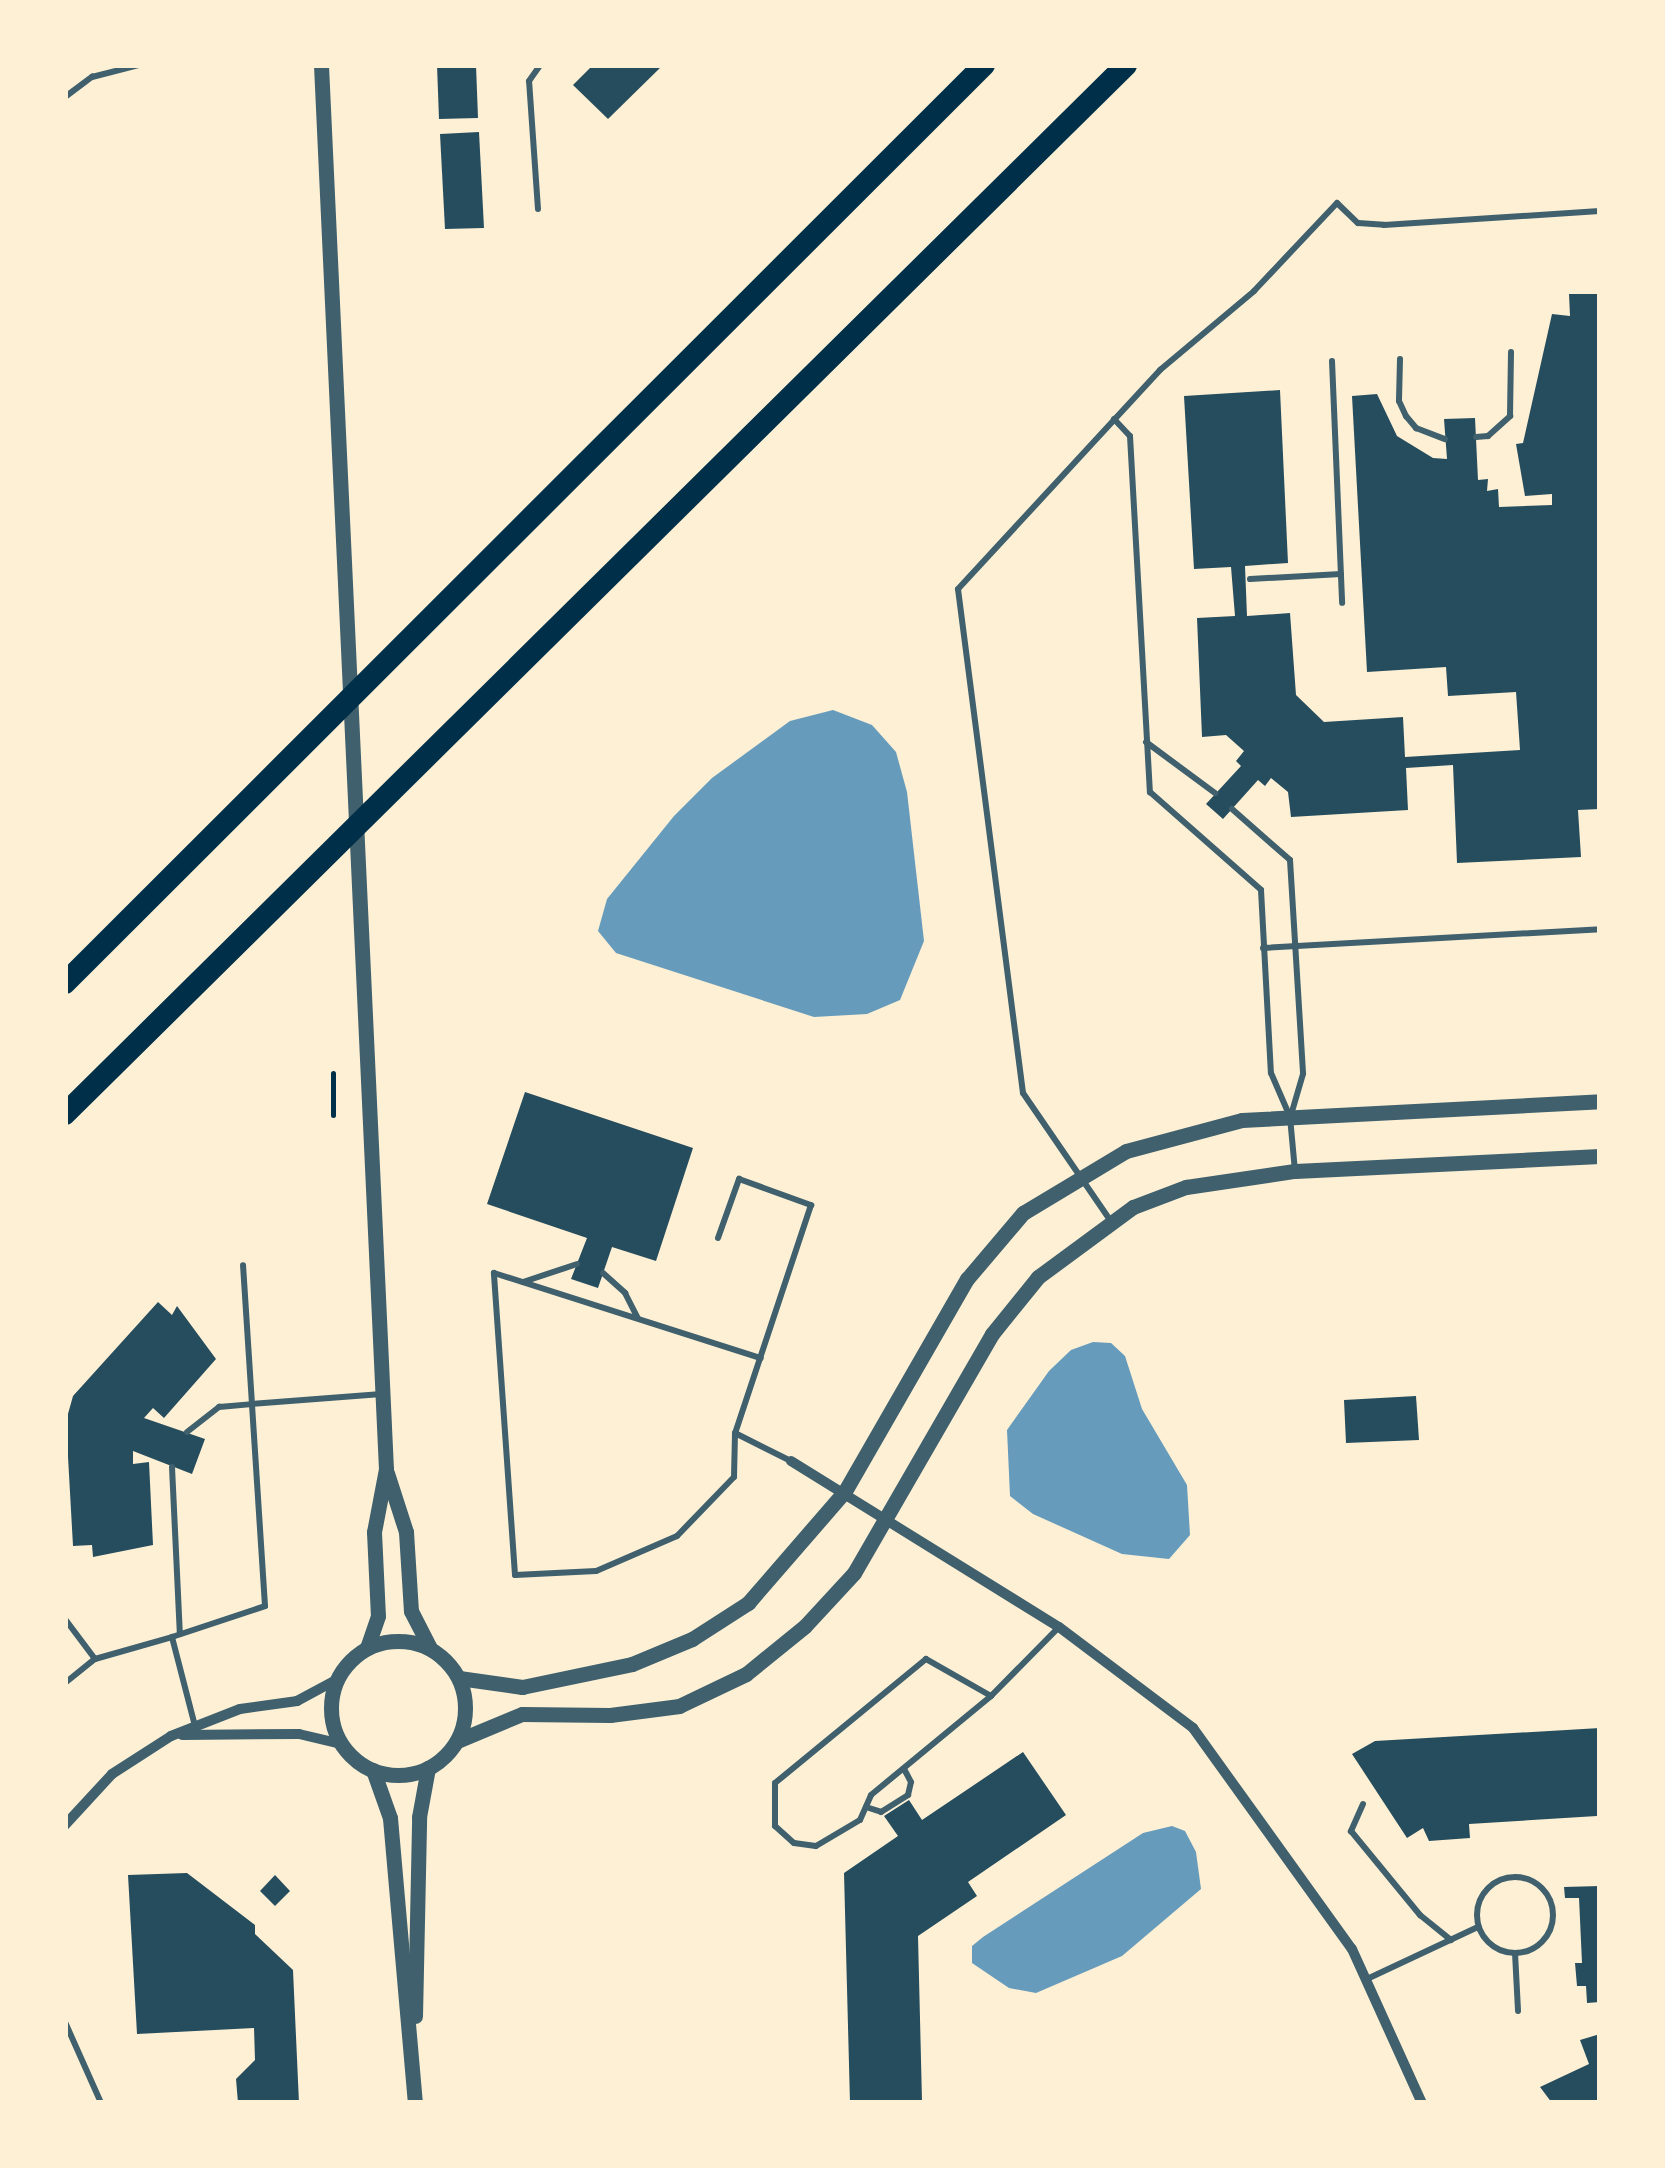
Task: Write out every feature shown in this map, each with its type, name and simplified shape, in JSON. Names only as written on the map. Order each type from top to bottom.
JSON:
[{"type":"highway","points":[[65,983],[984,65]]},
{"type":"highway","points":[[65,1114],[1086,104],[1130,65]]},
{"type":"street","points":[[65,1825],[112,1774],[171,1736],[240,1709],[298,1700],[336,1680],[367,1648],[378,1616],[374,1532],[386,1470],[321,65]]},
{"type":"street","points":[[459,1678],[522,1687],[563,1682],[692,1640],[748,1604],[845,1491],[966,1279],[1023,1212],[1082,1175],[1180,1131],[1290,1116],[1600,1100]]},
{"type":"street","points":[[171,1736],[298,1734],[341,1744],[373,1770],[392,1775],[428,1768],[457,1741],[522,1714],[610,1715],[678,1706],[746,1674],[842,1586],[888,1516],[992,1334],[1038,1277],[1110,1220],[1186,1187],[1294,1171],[1600,1156]]},
{"type":"street","points":[[791,1461],[888,1516],[1059,1627],[1193,1728],[1261,1814],[1367,1979],[1422,2103]]},
{"type":"street","points":[[386,1470],[406,1532],[412,1611],[430,1648],[459,1678],[464,1721],[457,1741]]},
{"type":"street","points":[[367,1648],[398,1640],[430,1648]]},
{"type":"street","points":[[336,1680],[331,1712],[341,1744]]},
{"type":"street","points":[[412,2060],[418,1816],[428,1768]]},
{"type":"street","points":[[373,1770],[390,1818],[415,2103]]},
{"type":"lane","points":[[65,97],[92,77],[139,65]]},
{"type":"lane","points":[[538,209],[529,81],[540,65]]},
{"type":"lane","points":[[1110,1220],[1024,1093],[958,589],[1114,419],[1254,291],[1336,203],[1358,223],[1384,225],[1600,212]]},
{"type":"lane","points":[[1476,437],[1488,436],[1510,416],[1511,352]]},
{"type":"lane","points":[[1400,359],[1399,401],[1406,416],[1416,428],[1446,439]]},
{"type":"lane","points":[[1332,362],[1342,603]]},
{"type":"lane","points":[[1114,419],[1130,436],[1150,792],[1260,890],[1271,1073],[1290,1116],[1294,1171]]},
{"type":"lane","points":[[1250,579],[1341,574]]},
{"type":"lane","points":[[1146,742],[1215,793]]},
{"type":"lane","points":[[1232,808],[1290,860],[1302,1074],[1290,1116]]},
{"type":"lane","points":[[1263,948],[1600,928]]},
{"type":"lane","points":[[718,1238],[739,1178],[811,1206],[761,1358],[734,1433],[734,1477],[677,1536],[596,1570],[515,1575],[494,1272],[761,1358]]},
{"type":"lane","points":[[523,1282],[577,1264]]},
{"type":"lane","points":[[65,1683],[95,1659],[265,1606],[244,1265]]},
{"type":"lane","points":[[603,1273],[626,1293],[638,1318]]},
{"type":"lane","points":[[187,1432],[219,1407],[383,1394]]},
{"type":"lane","points":[[734,1433],[791,1461]]},
{"type":"lane","points":[[172,1467],[176,1635],[195,1726]]},
{"type":"lane","points":[[65,1619],[95,1659]]},
{"type":"lane","points":[[990,1696],[926,1659],[775,1782],[771,1800],[775,1826],[794,1843],[816,1846],[860,1820],[866,1807],[904,1769],[990,1696],[1059,1627]]},
{"type":"lane","points":[[866,1807],[881,1812],[908,1795],[911,1782],[904,1769]]},
{"type":"lane","points":[[1363,1804],[1351,1831],[1420,1914],[1450,1940]]},
{"type":"lane","points":[[1531,1880],[1549,1897],[1552,1922],[1539,1944],[1516,1953],[1493,1946],[1478,1927],[1478,1902],[1494,1882],[1531,1880]]},
{"type":"lane","points":[[1367,1979],[1478,1927]]},
{"type":"lane","points":[[1516,1953],[1518,2010]]},
{"type":"lane","points":[[65,2022],[102,2103]]},
{"type":"path","points":[[333,1073],[333,1115]]},
{"type":"water","points":[[833,710],[872,725],[896,752],[907,792],[924,941],[900,1000],[867,1014],[814,1017],[616,953],[598,931],[607,899],[674,816],[712,778],[790,721]]},
{"type":"water","points":[[1093,1342],[1111,1343],[1125,1356],[1142,1409],[1187,1485],[1190,1535],[1169,1559],[1122,1554],[1033,1514],[1010,1496],[1007,1430],[1049,1371],[1071,1350]]},
{"type":"water","points":[[1172,1826],[1185,1831],[1196,1852],[1201,1889],[1122,1956],[1036,1993],[1009,1988],[972,1963],[972,1946],[983,1937],[1143,1833]]},
{"type":"building","points":[[437,65],[476,65],[478,118],[439,119]]},
{"type":"building","points":[[593,65],[663,65],[608,119],[573,85]]},
{"type":"building","points":[[479,132],[484,228],[445,229],[440,134]]},
{"type":"building","points":[[1569,294],[1600,294],[1600,809],[1578,810],[1581,857],[1457,863],[1453,765],[1406,768],[1408,810],[1291,817],[1288,792],[1271,778],[1265,786],[1258,780],[1223,819],[1206,804],[1241,766],[1236,761],[1244,751],[1226,735],[1202,737],[1197,618],[1235,616],[1231,567],[1194,569],[1184,396],[1280,390],[1288,563],[1245,566],[1247,616],[1290,613],[1296,695],[1324,722],[1403,717],[1405,757],[1520,750],[1516,692],[1448,696],[1446,667],[1367,672],[1352,396],[1377,394],[1397,436],[1433,458],[1447,459],[1444,419],[1475,418],[1478,480],[1488,479],[1487,491],[1498,489],[1499,507],[1552,505],[1552,494],[1525,496],[1516,444],[1523,443],[1552,314],[1570,316]]},
{"type":"building","points":[[525,1092],[693,1148],[656,1261],[612,1247],[598,1288],[571,1279],[587,1238],[487,1204]]},
{"type":"building","points":[[158,1302],[172,1315],[177,1306],[216,1359],[164,1418],[153,1408],[144,1418],[205,1439],[192,1474],[133,1451],[133,1464],[149,1462],[153,1545],[93,1557],[92,1545],[73,1546],[66,1421],[73,1396]]},
{"type":"building","points":[[1416,1396],[1419,1440],[1346,1443],[1344,1400]]},
{"type":"building","points":[[1600,1728],[1597,1816],[1469,1824],[1470,1838],[1429,1841],[1423,1828],[1407,1838],[1352,1754],[1375,1741]]},
{"type":"building","points":[[1023,1752],[1066,1815],[968,1882],[977,1896],[918,1936],[922,2101],[850,2103],[844,1873],[898,1836],[884,1816],[909,1800],[922,1820]]},
{"type":"building","points":[[187,1873],[255,1925],[255,1934],[293,1970],[299,2103],[238,2103],[236,2079],[255,2060],[254,2028],[137,2034],[128,1875]]},
{"type":"building","points":[[275,1875],[290,1891],[275,1906],[260,1891]]},
{"type":"building","points":[[1600,1886],[1600,2002],[1587,2003],[1586,1986],[1577,1986],[1575,1963],[1582,1963],[1579,1898],[1565,1898],[1564,1887]]},
{"type":"building","points":[[1600,2034],[1600,2103],[1552,2103],[1540,2087],[1589,2064],[1580,2040]]}]
